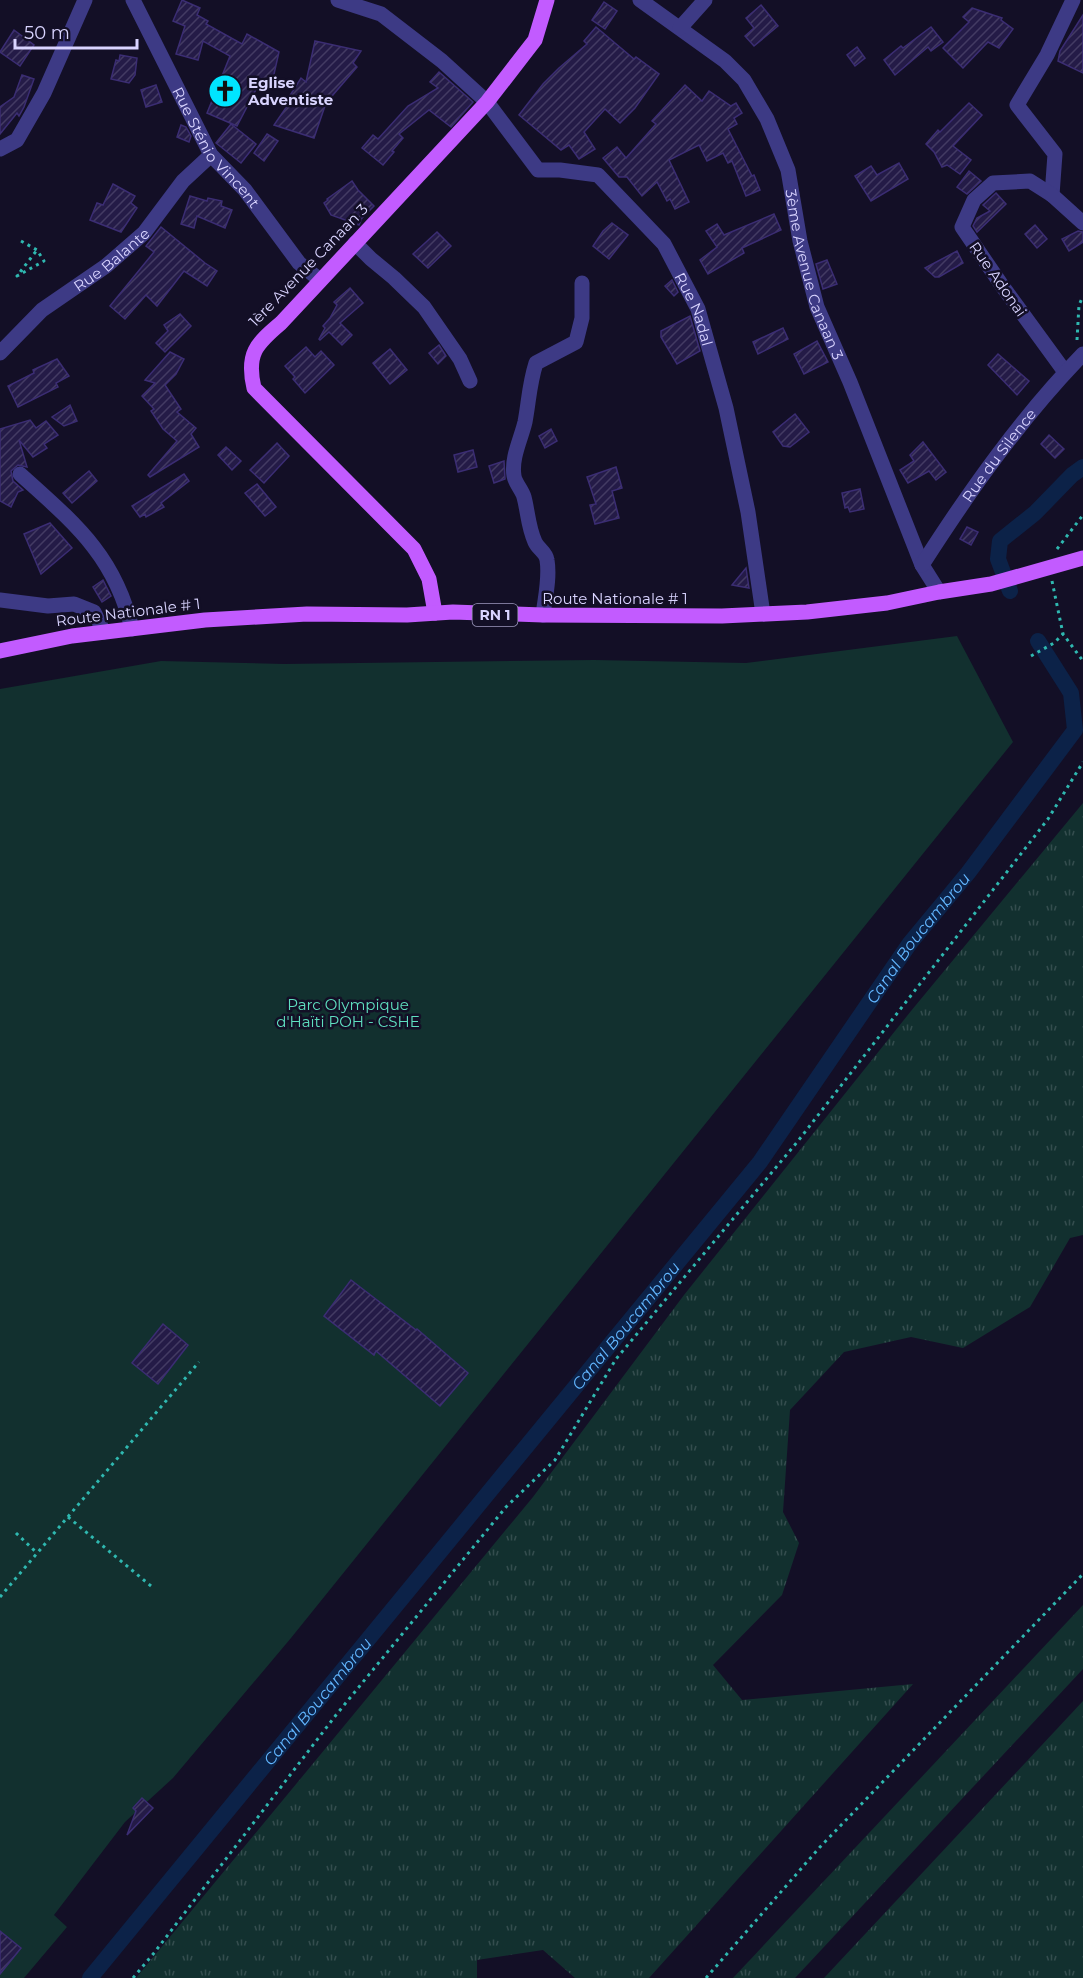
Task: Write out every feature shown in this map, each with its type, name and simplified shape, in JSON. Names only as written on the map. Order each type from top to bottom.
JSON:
[{"type":"main road","name":"1ère Avenue Canaan 3","points":[[435,613],[429,579],[414,549],[254,388],[250,373],[251,358],[261,340],[281,323],[487,102],[535,40],[547,0]]},
{"type":"main road","name":"Route Nationale # 1","points":[[0,651],[72,636],[104,632],[206,620],[307,614],[722,616],[807,612],[887,603],[939,591],[992,584],[1083,558]]},
{"type":"street","points":[[0,149],[17,140],[38,102],[85,0]]},
{"type":"street","name":"Rue Sténio Vincent","points":[[133,0],[211,154],[245,190],[299,263],[320,280]]},
{"type":"street","name":"Rue Nadal","points":[[338,0],[381,14],[442,60],[487,102],[538,170],[560,170],[598,176],[664,244],[698,309],[726,408],[748,512],[763,614]]},
{"type":"street","name":"3ème Avenue Canaan 3","points":[[640,0],[725,61],[744,80],[767,119],[788,170],[800,241],[817,307],[850,382],[922,565],[939,591]]},
{"type":"street","points":[[680,28],[705,0]]},
{"type":"street","points":[[1052,195],[1055,154],[1017,105],[1047,55],[1073,0]]},
{"type":"street","name":"Rue Balante","points":[[0,353],[42,310],[106,266],[144,233],[183,181],[211,154]]},
{"type":"street","name":"Rue Adonai","points":[[1065,372],[962,227],[974,200],[993,183],[1030,181],[1052,195],[1083,223]]},
{"type":"street","points":[[355,243],[424,307],[460,359],[470,381]]},
{"type":"street","points":[[543,615],[547,585],[547,559],[543,550],[536,545],[528,522],[524,495],[514,477],[518,443],[525,422],[530,383],[536,363],[576,342],[582,318],[582,283]]},
{"type":"street","name":"Rue du Silence","points":[[922,565],[1006,442],[1080,357]]},
{"type":"street","points":[[20,474],[70,519],[107,565],[126,603],[132,629]]},
{"type":"street","points":[[0,600],[48,606],[74,604],[94,612],[104,632]]},
{"type":"path","points":[[21,241],[37,250],[44,261],[16,276],[37,250]]},
{"type":"path","points":[[1080,357],[1079,305],[1083,296]]},
{"type":"path","points":[[1083,514],[1055,553],[1049,567],[1063,634],[1083,661]]},
{"type":"path","points":[[1031,656],[1054,644],[1063,634]]},
{"type":"path","points":[[133,1978],[336,1714],[506,1507],[555,1460],[616,1359],[798,1141],[1048,819],[1083,762]]},
{"type":"path","points":[[0,1597],[199,1362]]},
{"type":"path","points":[[68,1517],[151,1586]]},
{"type":"path","points":[[16,1533],[37,1553]]},
{"type":"path","points":[[706,1978],[820,1847],[1083,1574]]},
{"type":"green space","name":"Parc Olympique d'Haïti POH - CSHE","points":[[957,636],[1013,742],[291,1638],[173,1778],[125,1822],[54,1915],[67,1927],[24,1978],[0,1978],[0,689],[161,661],[284,664],[594,660],[746,663]]},
{"type":"green space","points":[[1083,803],[1083,1235],[1070,1238],[1030,1307],[963,1348],[911,1337],[844,1352],[790,1410],[783,1512],[799,1543],[782,1595],[713,1665],[742,1700],[913,1684],[649,1978],[575,1978],[543,1950],[477,1960],[477,1978],[136,1978],[533,1497],[684,1295],[911,1011]]},
{"type":"green space","points":[[1083,1605],[1083,1669],[795,1978],[733,1978]]},
{"type":"green space","points":[[1083,1701],[1083,1978],[824,1978]]},
{"type":"building","points":[[182,0],[200,8],[197,15],[208,21],[206,24],[242,44],[247,34],[279,52],[272,83],[262,78],[237,126],[207,113],[230,56],[203,41],[198,60],[176,54],[185,26],[173,21]]},
{"type":"building","points":[[604,2],[617,11],[605,29],[592,20]]},
{"type":"building","points":[[761,5],[778,26],[754,46],[745,36],[754,28],[746,18]]},
{"type":"building","points":[[972,8],[1002,18],[1001,20],[1013,29],[999,48],[988,42],[963,68],[943,48],[969,22],[963,17]]},
{"type":"building","points":[[1083,15],[1083,73],[1058,61],[1060,51]]},
{"type":"building","points":[[596,27],[634,59],[636,57],[659,74],[635,108],[620,123],[605,109],[584,132],[595,149],[579,159],[569,145],[561,150],[519,115],[543,84],[587,44],[584,41]]},
{"type":"building","points":[[931,27],[943,42],[931,51],[928,47],[895,75],[884,60]]},
{"type":"building","points":[[14,30],[34,45],[20,66],[0,52]]},
{"type":"building","points":[[315,41],[361,51],[353,63],[357,67],[326,103],[314,138],[274,125],[292,99],[289,97],[301,78],[306,82]]},
{"type":"building","points":[[857,47],[865,58],[855,66],[847,55]]},
{"type":"building","points":[[120,55],[137,58],[135,75],[129,83],[111,79],[116,60],[119,61]]},
{"type":"building","points":[[439,72],[473,102],[451,127],[429,110],[399,134],[403,138],[383,165],[362,148],[373,135],[378,139],[408,106],[438,88],[430,82]]},
{"type":"building","points":[[22,75],[34,79],[24,107],[19,116],[17,113],[0,134],[0,107],[14,97]]},
{"type":"building","points":[[156,85],[162,102],[146,107],[141,90]]},
{"type":"building","points":[[685,85],[702,101],[709,91],[731,106],[736,103],[742,113],[734,118],[737,124],[728,129],[760,190],[746,196],[732,161],[728,163],[723,153],[707,161],[699,145],[669,160],[689,202],[675,209],[670,199],[667,201],[657,182],[642,196],[627,177],[619,177],[603,158],[617,147],[626,158],[656,124],[652,121]]},
{"type":"building","points":[[969,103],[982,115],[953,146],[971,160],[960,174],[947,165],[942,167],[934,152],[926,144],[938,130],[940,132]]},
{"type":"building","points":[[231,124],[256,144],[241,163],[216,143]]},
{"type":"building","points":[[181,125],[186,127],[191,136],[189,142],[177,137]]},
{"type":"building","points":[[267,134],[278,141],[264,161],[254,153]]},
{"type":"building","points":[[899,163],[908,179],[871,201],[855,176],[871,166],[877,175]]},
{"type":"building","points":[[969,171],[981,181],[967,194],[957,187]]},
{"type":"building","points":[[352,181],[374,206],[362,218],[359,225],[331,215],[324,203]]},
{"type":"building","points":[[113,184],[135,196],[131,203],[137,208],[121,232],[90,220],[97,203],[103,205]]},
{"type":"building","points":[[996,193],[1006,204],[977,232],[973,226],[977,218],[990,211],[983,205]]},
{"type":"building","points":[[190,196],[207,201],[208,198],[222,201],[221,206],[232,210],[225,228],[197,216],[194,228],[181,224]]},
{"type":"building","points":[[774,214],[781,230],[742,248],[744,253],[708,274],[700,260],[717,247],[706,231],[717,224],[724,235]]},
{"type":"building","points":[[612,223],[628,235],[609,259],[593,246],[603,231]]},
{"type":"building","points":[[1035,225],[1047,239],[1037,248],[1025,234]]},
{"type":"building","points":[[161,227],[217,271],[207,286],[184,271],[157,306],[146,295],[125,319],[110,306],[154,252],[146,246]]},
{"type":"building","points":[[1078,231],[1083,232],[1083,242],[1069,251],[1062,239]]},
{"type":"building","points":[[437,232],[451,246],[428,268],[413,254]]},
{"type":"building","points":[[957,251],[963,263],[939,277],[935,277],[925,268]]},
{"type":"building","points":[[827,260],[837,284],[823,289],[816,264]]},
{"type":"building","points":[[672,280],[678,292],[674,296],[665,286]]},
{"type":"building","points":[[350,288],[363,303],[340,323],[352,335],[342,345],[329,332],[320,340],[325,328],[323,326],[337,305],[334,302]]},
{"type":"building","points":[[180,314],[191,326],[165,352],[156,343],[168,331],[164,325]]},
{"type":"building","points":[[690,316],[700,351],[677,364],[661,337],[661,331]]},
{"type":"building","points":[[783,328],[788,339],[758,354],[753,342]]},
{"type":"building","points":[[817,341],[828,362],[804,374],[794,354]]},
{"type":"building","points":[[439,345],[446,356],[438,364],[429,353]]},
{"type":"building","points":[[306,347],[315,357],[321,351],[334,365],[305,393],[285,366]]},
{"type":"building","points":[[390,349],[407,370],[390,384],[373,363]]},
{"type":"building","points":[[170,352],[184,359],[176,374],[165,385],[181,409],[177,412],[196,428],[191,434],[199,447],[150,477],[148,475],[177,441],[163,429],[151,411],[154,409],[142,396],[155,383],[145,380]]},
{"type":"building","points":[[998,354],[1029,381],[1017,395],[988,365]]},
{"type":"building","points":[[57,359],[69,376],[56,383],[58,387],[18,407],[8,386],[34,373],[33,370]]},
{"type":"building","points":[[70,405],[77,421],[64,426],[52,417]]},
{"type":"building","points":[[795,414],[809,432],[790,447],[783,446],[773,432]]},
{"type":"building","points":[[30,420],[36,428],[46,421],[58,435],[44,444],[47,448],[33,457],[19,440],[27,467],[18,465],[11,471],[13,481],[23,490],[18,492],[11,507],[0,501],[0,429]]},
{"type":"building","points":[[551,429],[557,441],[545,448],[539,436]]},
{"type":"building","points":[[1049,435],[1064,449],[1055,458],[1041,444]]},
{"type":"building","points":[[923,442],[946,472],[936,480],[929,471],[908,483],[900,470],[914,461],[910,455]]},
{"type":"building","points":[[277,443],[289,456],[264,483],[250,470]]},
{"type":"building","points":[[226,447],[241,461],[232,470],[218,455]]},
{"type":"building","points":[[473,450],[477,467],[458,472],[454,455]]},
{"type":"building","points":[[504,461],[505,479],[494,483],[489,466]]},
{"type":"building","points":[[616,467],[622,488],[612,491],[619,518],[595,524],[590,505],[596,504],[587,477]]},
{"type":"building","points":[[89,471],[97,481],[72,503],[63,493]]},
{"type":"building","points":[[184,474],[189,481],[161,503],[164,507],[146,517],[145,514],[140,517],[132,506]]},
{"type":"building","points":[[257,484],[276,507],[265,516],[245,493]]},
{"type":"building","points":[[860,489],[864,509],[850,512],[848,507],[845,508],[842,493]]},
{"type":"building","points":[[50,523],[72,548],[41,574],[24,534]]},
{"type":"building","points":[[967,527],[978,532],[971,545],[960,539]]},
{"type":"building","points":[[746,568],[749,588],[732,585]]},
{"type":"building","points":[[103,580],[111,596],[102,602],[93,587]]},
{"type":"building","points":[[351,1280],[417,1329],[468,1373],[440,1406],[376,1351],[374,1355],[324,1316]]},
{"type":"building","points":[[163,1324],[188,1345],[158,1384],[132,1363]]},
{"type":"building","points":[[142,1798],[153,1808],[127,1835],[136,1811],[133,1808]]},
{"type":"building","points":[[0,1931],[21,1948],[0,1974]]},
{"type":"waterway","name":"Canal Boucambrou","points":[[1010,591],[998,559],[1000,541],[1035,513],[1072,475],[1083,467]]},
{"type":"waterway","name":"Canal Boucambrou","points":[[90,1978],[760,1162],[910,943],[968,873],[1075,730],[1071,693],[1038,641]]},
{"type":"place","name":"Eglise Adventiste","points":[[225,91]]}]
